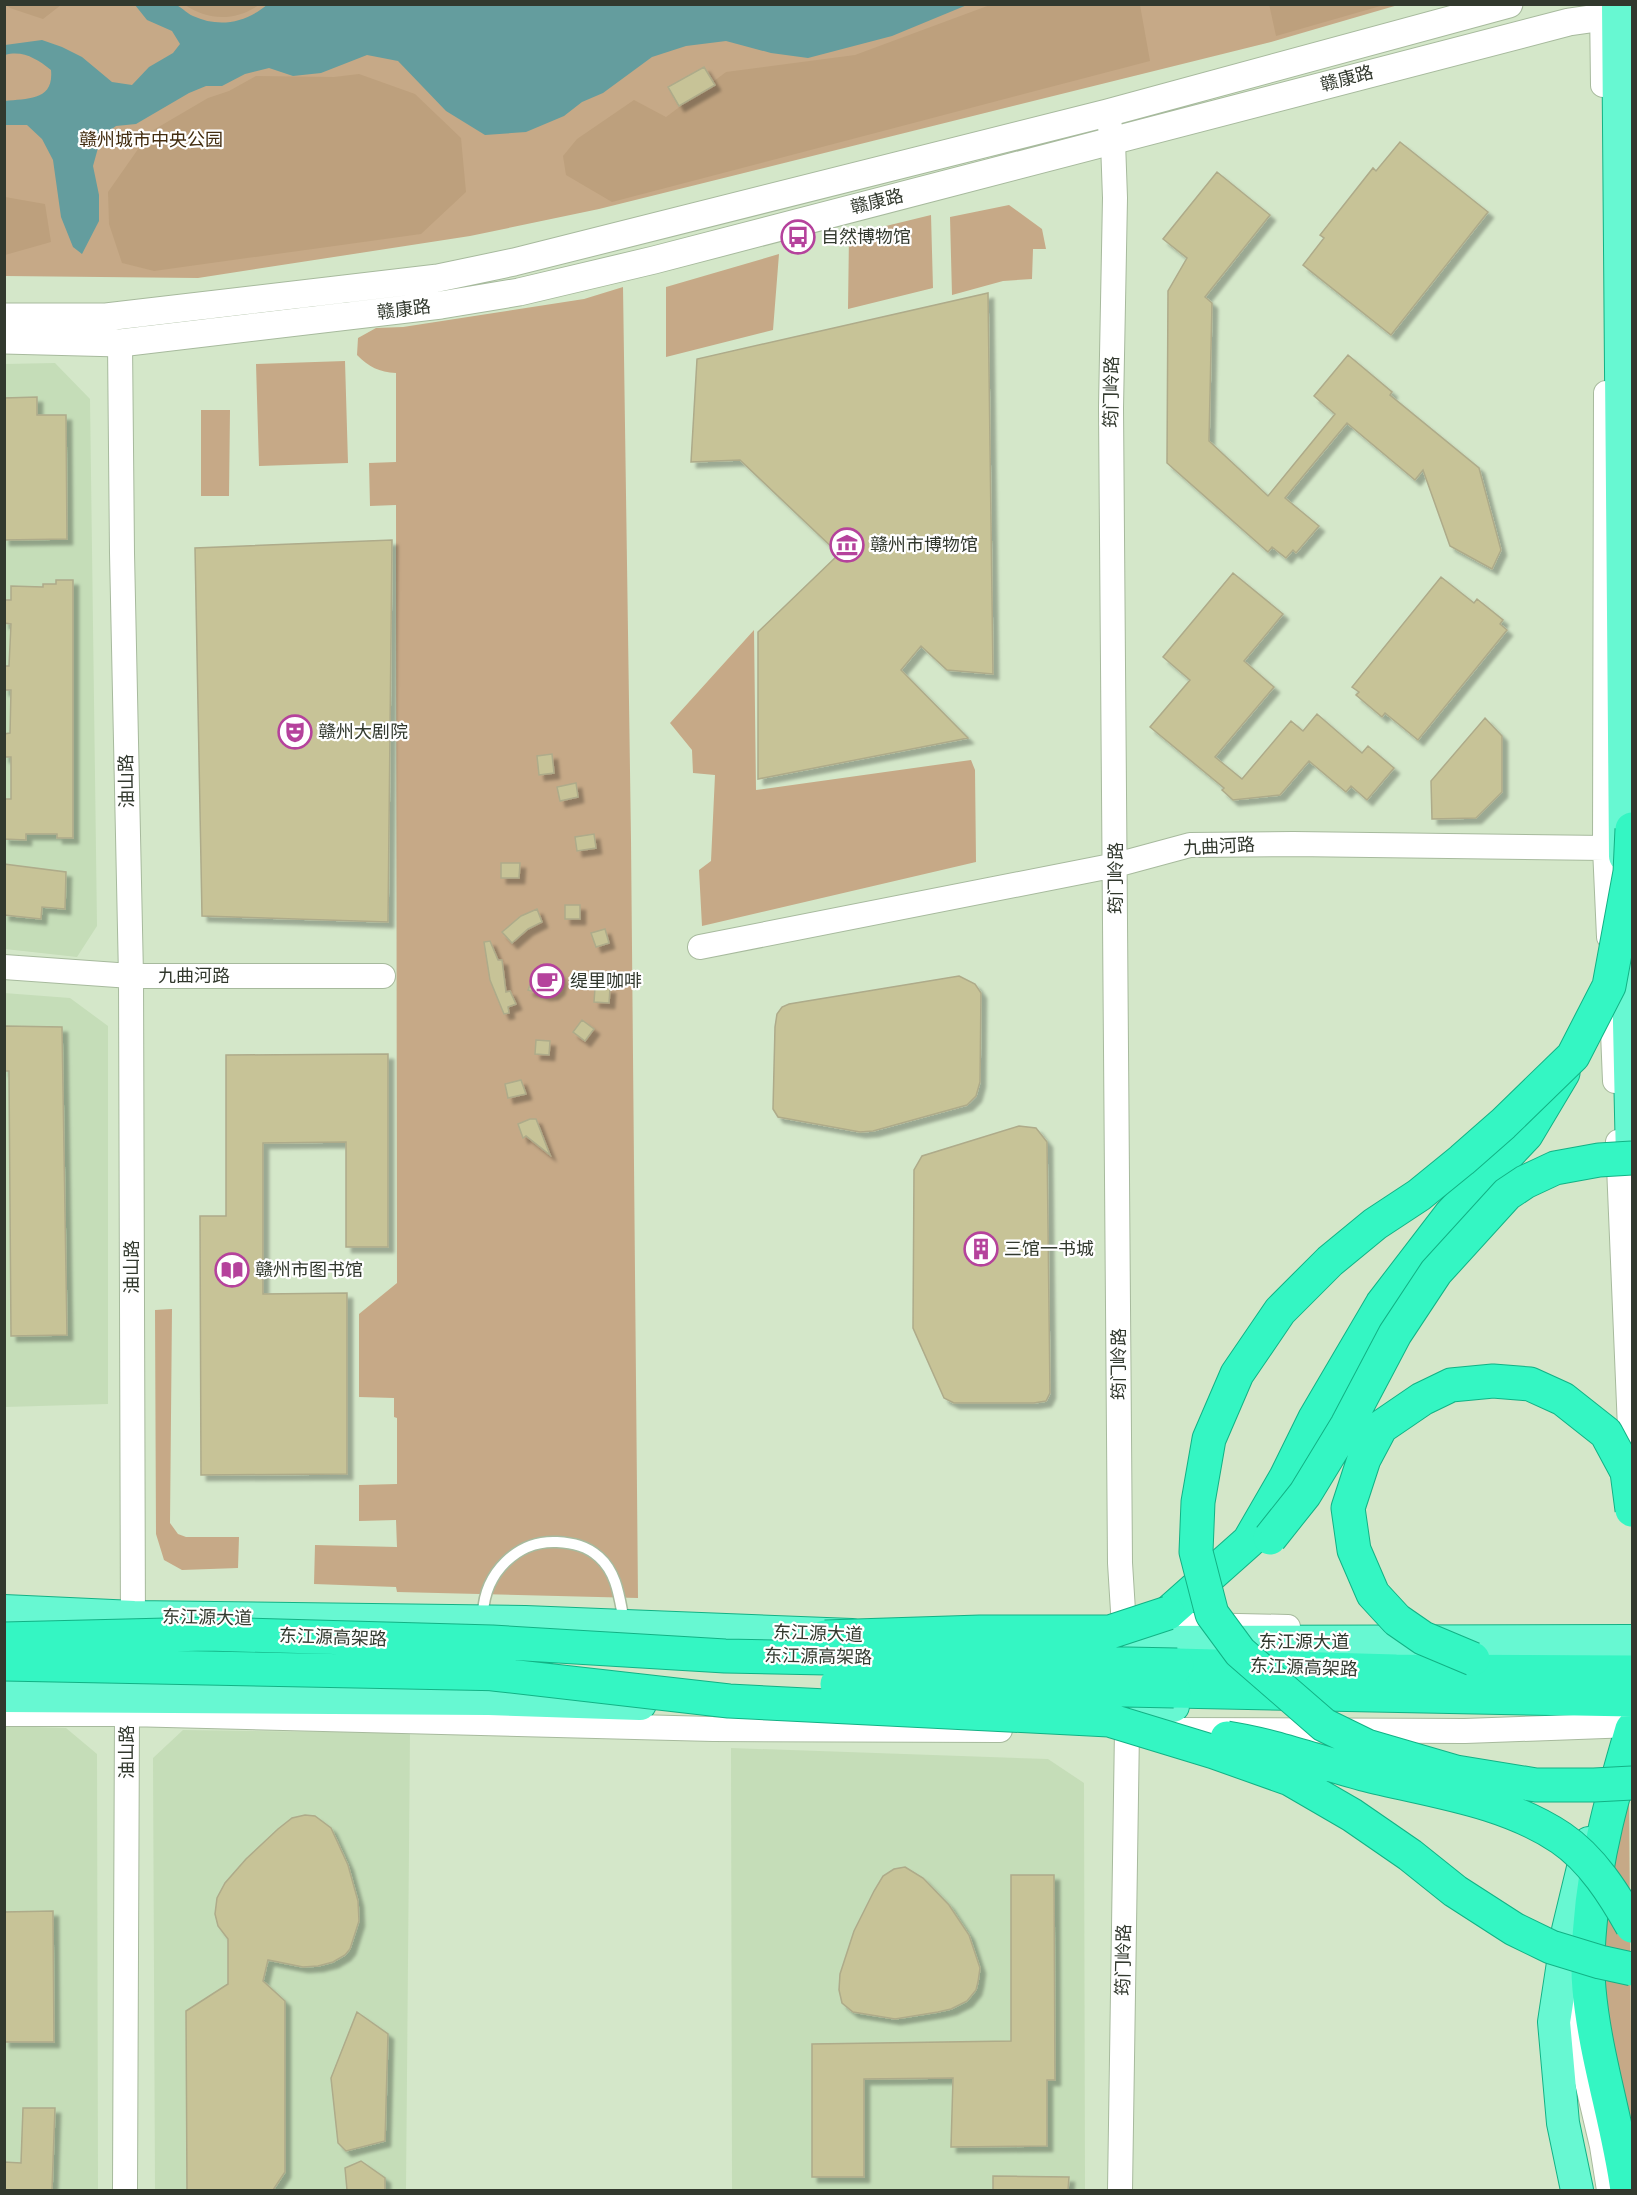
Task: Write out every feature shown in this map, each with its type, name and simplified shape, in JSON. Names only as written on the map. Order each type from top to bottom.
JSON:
[{"type":"highway","points":[[1168,1613],[1249,1541],[1286,1478],[1320,1410],[1382,1304],[1451,1214],[1526,1135],[1573,1056],[1608,986],[1630,873],[1632,829]]},
{"type":"highway","points":[[1573,1056],[1462,1160],[1419,1195],[1375,1224],[1339,1254],[1280,1311],[1237,1374],[1209,1439],[1198,1502],[1196,1552],[1212,1614],[1233,1643],[1240,1652],[1324,1725],[1367,1746],[1456,1772],[1536,1785],[1619,1786]]},
{"type":"highway","points":[[487,1628],[725,1640],[980,1632],[1110,1632],[1168,1613],[1203,1593],[1236,1570],[1270,1538],[1305,1494],[1347,1425],[1395,1334],[1436,1272],[1507,1194],[1525,1182],[1555,1168],[1599,1160],[1632,1158]]},
{"type":"highway","points":[[1623,1672],[1473,1659],[1423,1638],[1397,1620],[1373,1594],[1354,1551],[1348,1508],[1364,1459],[1381,1427],[1422,1399],[1452,1385],[1492,1380],[1530,1384],[1563,1399],[1606,1433],[1627,1472],[1632,1510]]},
{"type":"highway","points":[[4,1627],[207,1634]]},
{"type":"highway","name":"东江源高架路","points":[[4,1640],[487,1628],[724,1656],[1165,1664],[1396,1671],[1623,1672]]},
{"type":"highway","name":"东江源高架路","points":[[4,1664],[484,1673],[738,1683],[1632,1700]]},
{"type":"highway","points":[[4,1677],[213,1667]]},
{"type":"highway","points":[[484,1673],[729,1701],[1118,1725],[1230,1738],[1480,1802],[1526,1817],[1563,1839],[1593,1868],[1615,1896],[1632,1926]]},
{"type":"highway","points":[[1118,1725],[1214,1752],[1290,1779],[1352,1815],[1410,1855],[1455,1892],[1514,1929],[1551,1947],[1599,1962],[1632,1969]]},
{"type":"highway","points":[[1627,2190],[1622,2156],[1594,2029],[1588,1986],[1588,1953],[1597,1864],[1614,1787],[1632,1727]]},
{"type":"main road","name":"赣康路","points":[[4,317],[106,317],[438,278],[514,262],[1107,113],[1509,4]]},
{"type":"main road","name":"赣康路","points":[[4,340],[120,343],[441,305],[519,292],[600,274],[1614,11]]},
{"type":"main road","points":[[1614,11],[1624,849],[1632,1158]]},
{"type":"main road","name":"东江源大道","points":[[4,1611],[134,1611],[525,1622],[725,1631],[1124,1633],[1632,1641]]},
{"type":"main road","points":[[4,1696],[128,1705],[489,1699],[729,1707],[944,1710],[1443,1704],[1632,1708]]},
{"type":"main road","points":[[1577,2190],[1563,2123],[1554,2022],[1564,1953],[1578,1885],[1619,1786]]},
{"type":"street","points":[[1614,11],[1606,184],[1605,848],[1632,1479]]},
{"type":"street","name":"筠门岭路","points":[[1107,113],[1113,142],[1115,198],[1111,408],[1120,1563],[1124,1633]]},
{"type":"street","name":"油山路","points":[[120,343],[131,976],[134,1611],[128,1705],[125,2190]]},
{"type":"street","name":"九曲河路","points":[[700,947],[1116,865],[1190,845],[1605,848]]},
{"type":"street","name":"九曲河路","points":[[4,967],[131,976],[383,976]]},
{"type":"street","points":[[4,1600],[134,1611],[487,1628],[623,1616],[1124,1633],[1473,1630],[1632,1626]]},
{"type":"street","points":[[4,1714],[128,1705],[713,1729],[1118,1725],[1466,1731],[1632,1727],[1622,1749],[1619,1786],[1586,1863],[1575,1944],[1574,2027],[1602,2146],[1609,2190]]},
{"type":"street","name":"筠门岭路","points":[[1118,1725],[1120,2190]]},
{"type":"lane","points":[[487,1628],[483,1600],[495,1576],[504,1563],[518,1551],[542,1541],[575,1543],[600,1557],[617,1585],[623,1616]]},
{"type":"shaded area","points":[[55,363],[90,399],[97,926],[77,957],[5,949],[4,364]]},
{"type":"shaded area","points":[[4,993],[70,998],[108,1026],[108,1404],[5,1407]]},
{"type":"shaded area","points":[[5,1726],[66,1728],[97,1754],[98,2190],[5,2190]]},
{"type":"shaded area","points":[[183,1730],[410,1733],[406,2190],[155,2190],[153,1758]]},
{"type":"shaded area","points":[[731,1748],[1048,1759],[1084,1783],[1085,2190],[732,2190]]},
{"type":"green space","points":[[5,4],[61,5],[43,19],[10,8]]},
{"type":"green space","points":[[1269,4],[1384,4],[1384,5],[1276,36]]},
{"type":"green space","name":"赣州城市中央公园","points":[[4,5],[1398,5],[1271,42],[599,209],[470,236],[198,278],[5,276]]},
{"type":"green space","points":[[185,5],[259,5],[241,14],[222,17],[203,14]]},
{"type":"green space","points":[[990,5],[1140,5],[1150,61],[612,202],[566,175],[563,156],[577,139],[634,100],[666,117],[726,72],[855,55]]},
{"type":"green space","points":[[359,74],[415,94],[461,138],[466,192],[421,234],[154,271],[122,263],[109,224],[108,192],[150,132],[208,98],[229,91],[256,76],[334,77]]},
{"type":"green space","points":[[5,197],[45,204],[51,242],[5,255]]},
{"type":"green space","points":[[1009,205],[1042,229],[1046,249],[1033,249],[1032,279],[1003,281],[952,295],[950,217]]},
{"type":"green space","points":[[931,215],[933,288],[848,309],[849,235]]},
{"type":"green space","points":[[779,254],[773,330],[666,357],[666,287]]},
{"type":"green space","points":[[623,287],[638,1598],[397,1592],[396,1587],[314,1584],[315,1545],[397,1547],[396,1520],[359,1521],[359,1485],[397,1484],[397,1418],[394,1417],[394,1398],[359,1397],[359,1314],[397,1283],[396,505],[370,506],[369,463],[396,462],[396,373],[379,370],[361,359],[357,355],[358,338],[376,328],[403,327],[584,299]]},
{"type":"green space","points":[[345,361],[348,463],[259,466],[256,364]]},
{"type":"green space","points":[[201,410],[230,410],[229,496],[201,496]]},
{"type":"green space","points":[[754,630],[756,790],[971,760],[975,770],[976,862],[702,926],[699,870],[711,861],[715,775],[693,773],[692,750],[670,723]]},
{"type":"green space","points":[[172,1309],[170,1523],[178,1534],[186,1537],[239,1537],[238,1568],[182,1570],[164,1560],[156,1534],[155,1310]]},
{"type":"green space","points":[[1629,1796],[1632,2156],[1606,2033],[1599,1936],[1607,1858]]},
{"type":"water","points":[[173,4],[203,20],[232,22],[251,16],[268,4],[967,5],[892,36],[808,58],[771,53],[726,41],[686,46],[652,57],[603,93],[582,102],[564,116],[526,132],[485,135],[446,111],[398,61],[367,55],[321,73],[293,76],[269,68],[245,74],[222,86],[206,86],[189,93],[136,124],[116,126],[101,137],[93,166],[99,195],[99,221],[82,254],[73,247],[61,217],[53,160],[42,139],[27,125],[5,125],[5,101],[30,98],[44,93],[51,80],[51,70],[30,56],[5,55],[5,45],[42,40],[82,57],[112,82],[132,85],[149,67],[173,53],[180,44],[172,31],[147,20],[135,5]]},
{"type":"building","points":[[704,67],[715,85],[679,106],[668,87]]},
{"type":"building","points":[[1400,142],[1488,212],[1391,335],[1303,265],[1324,238],[1320,235],[1373,168],[1376,171]]},
{"type":"building","points":[[1217,172],[1270,215],[1205,297],[1212,303],[1209,441],[1268,496],[1335,414],[1314,396],[1348,355],[1392,392],[1390,395],[1479,468],[1501,550],[1492,569],[1450,546],[1423,470],[1415,480],[1347,423],[1285,498],[1319,526],[1296,553],[1293,550],[1286,558],[1272,547],[1268,552],[1167,463],[1168,291],[1187,258],[1163,239]]},
{"type":"building","points":[[988,293],[993,674],[947,670],[921,646],[901,670],[968,738],[758,779],[758,632],[839,554],[740,460],[691,462],[697,359]]},
{"type":"building","points":[[37,397],[37,415],[66,415],[67,539],[4,540],[4,398]]},
{"type":"building","name":"赣州大剧院","points":[[392,540],[388,922],[202,916],[195,548]]},
{"type":"building","points":[[1233,573],[1283,614],[1244,661],[1274,687],[1215,757],[1242,779],[1291,721],[1303,731],[1317,714],[1362,753],[1368,746],[1394,768],[1367,800],[1351,786],[1346,792],[1309,761],[1280,795],[1233,800],[1222,790],[1224,788],[1150,727],[1190,680],[1163,657]]},
{"type":"building","points":[[1441,577],[1474,603],[1477,599],[1503,620],[1500,624],[1507,630],[1418,740],[1385,713],[1382,717],[1356,695],[1359,692],[1352,687]]},
{"type":"building","points":[[56,580],[73,580],[73,838],[57,838],[57,834],[26,834],[26,840],[4,839],[4,799],[11,799],[11,757],[4,757],[4,734],[10,733],[11,690],[4,690],[4,666],[9,666],[11,624],[4,623],[4,600],[11,600],[11,586],[43,587],[43,584],[56,584]]},
{"type":"building","points":[[1485,718],[1502,736],[1502,792],[1476,818],[1432,819],[1431,781]]},
{"type":"building","points":[[552,754],[554,773],[539,775],[537,756]]},
{"type":"building","points":[[576,783],[578,797],[560,801],[557,787]]},
{"type":"building","points":[[594,834],[596,848],[577,851],[575,837]]},
{"type":"building","points":[[501,863],[520,863],[519,878],[501,878]]},
{"type":"building","points":[[4,864],[66,872],[65,909],[42,907],[41,919],[4,915]]},
{"type":"building","points":[[565,905],[580,905],[580,919],[565,919]]},
{"type":"building","points":[[537,909],[542,922],[528,929],[512,943],[502,932],[521,916]]},
{"type":"building","points":[[605,929],[609,943],[596,947],[591,933]]},
{"type":"building","points":[[490,941],[498,960],[502,960],[506,992],[510,991],[516,1004],[508,1007],[509,1013],[504,1014],[490,980],[484,942]]},
{"type":"building","name":"缇里咖啡","points":[[548,966],[560,974],[559,989],[553,994],[545,995],[528,990],[535,973],[540,968]]},
{"type":"building","points":[[959,976],[975,984],[981,993],[980,1082],[976,1096],[967,1105],[873,1131],[860,1132],[778,1117],[773,1109],[775,1027],[777,1014],[782,1007]]},
{"type":"building","points":[[595,988],[610,988],[609,1003],[594,1002]]},
{"type":"building","points":[[582,1020],[594,1029],[585,1041],[573,1032]]},
{"type":"building","points":[[4,1026],[62,1027],[67,1335],[11,1336],[9,1071],[4,1071]]},
{"type":"building","points":[[536,1040],[550,1041],[549,1055],[535,1054]]},
{"type":"building","name":"赣州市图书馆","points":[[388,1054],[388,1247],[346,1247],[346,1142],[263,1143],[263,1294],[347,1293],[347,1474],[201,1475],[200,1216],[226,1216],[226,1055]]},
{"type":"building","points":[[521,1080],[526,1094],[508,1098],[505,1084]]},
{"type":"building","points":[[536,1119],[550,1155],[526,1136],[523,1138],[518,1124]]},
{"type":"building","name":"三馆一书城","points":[[1019,1126],[1036,1128],[1047,1142],[1050,1393],[1046,1401],[1034,1403],[954,1403],[944,1398],[913,1328],[914,1170],[922,1156]]},
{"type":"building","points":[[305,1815],[315,1816],[331,1828],[348,1865],[358,1901],[359,1921],[350,1949],[333,1962],[303,1967],[268,1960],[263,1981],[285,2001],[285,2172],[273,2190],[187,2190],[186,2011],[228,1984],[228,1939],[218,1926],[215,1914],[217,1898],[225,1883],[246,1859],[292,1818]]},
{"type":"building","points":[[905,1867],[923,1878],[949,1905],[969,1935],[980,1968],[976,1990],[967,2001],[951,2009],[938,2012],[895,2019],[853,2012],[842,2003],[839,1990],[840,1974],[854,1931],[883,1876],[894,1869]]},
{"type":"building","points":[[1011,1875],[1054,1875],[1055,2080],[1047,2080],[1047,2146],[951,2147],[953,2078],[864,2079],[864,2177],[812,2177],[812,2044],[1011,2041]]},
{"type":"building","points":[[53,1911],[54,2042],[4,2042],[4,1912]]},
{"type":"building","points":[[357,2012],[388,2034],[385,2141],[346,2151],[338,2143],[331,2078]]},
{"type":"building","points":[[23,2108],[55,2108],[52,2190],[4,2190],[4,2162],[21,2163]]},
{"type":"building","points":[[361,2161],[385,2178],[385,2190],[347,2190],[345,2168]]},
{"type":"building","points":[[993,2176],[1069,2177],[1068,2190],[993,2190]]},
{"type":"place","name":"自然博物馆","points":[[798,237]]},
{"type":"place","name":"赣州市博物馆","points":[[847,545]]},
{"type":"place","name":"赣州大剧院","points":[[295,732]]},
{"type":"place","name":"缇里咖啡","points":[[547,981]]},
{"type":"place","name":"三馆一书城","points":[[981,1249]]},
{"type":"place","name":"赣州市图书馆","points":[[232,1270]]}]
